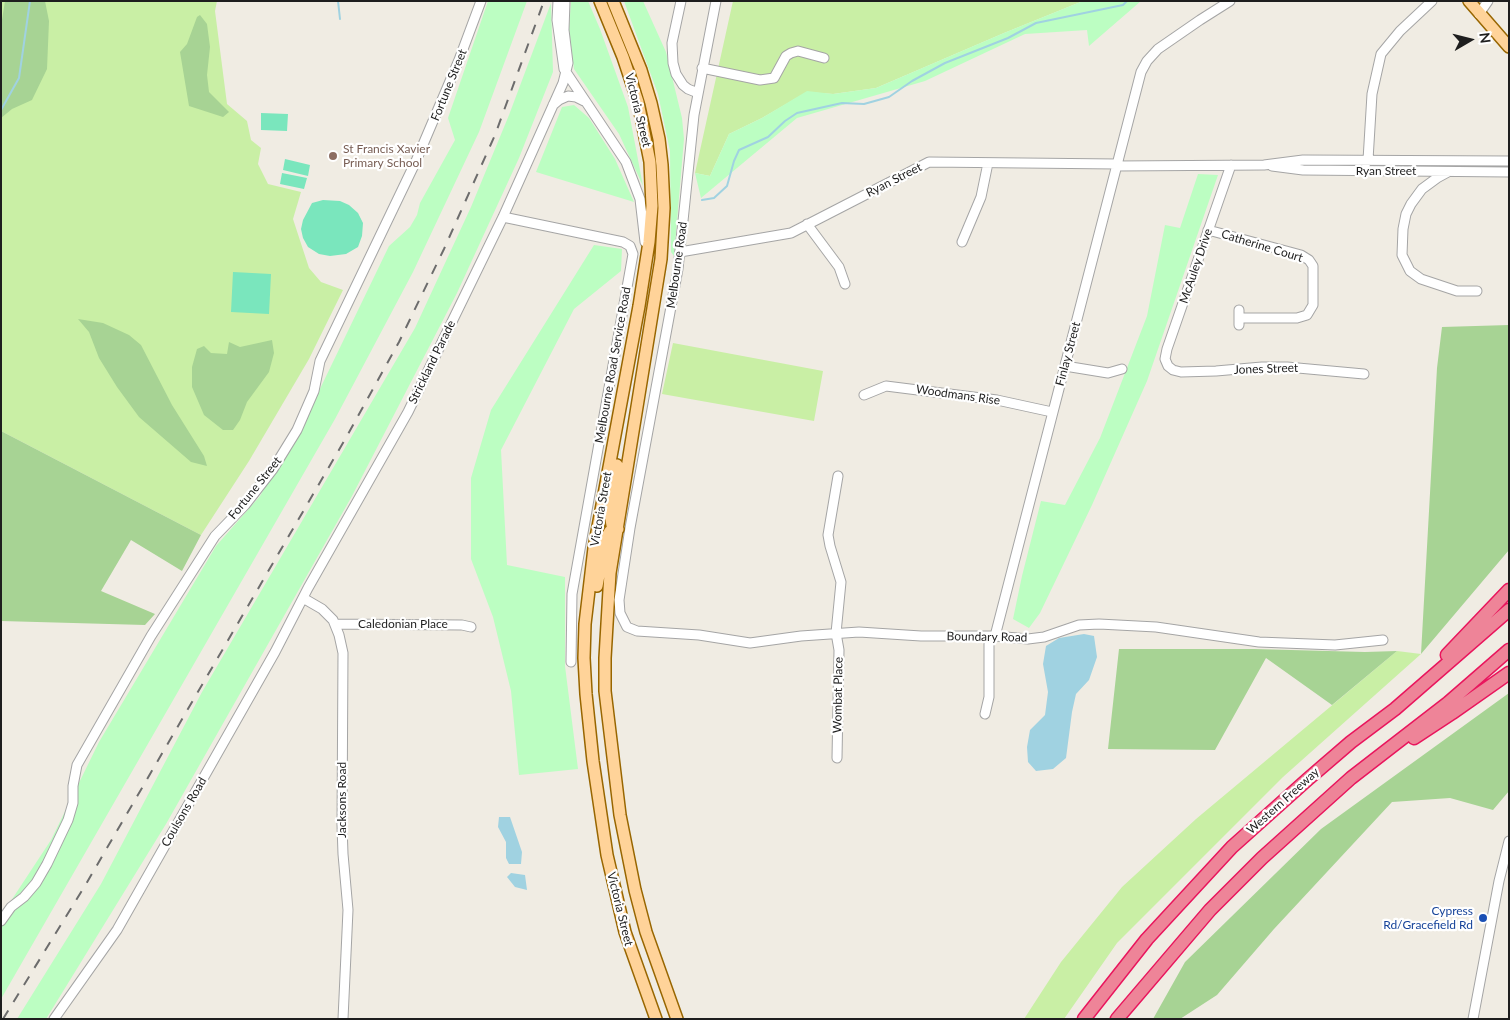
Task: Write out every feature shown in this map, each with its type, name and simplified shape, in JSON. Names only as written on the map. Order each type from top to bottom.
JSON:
[{"type":"highway","points":[[1395,709],[1509,590]]},
{"type":"highway","name":"Western Freeway","points":[[1084,1019],[1147,939],[1232,847],[1351,742],[1395,709],[1509,610]]},
{"type":"highway","points":[[1117,1019],[1210,910],[1262,858],[1351,778],[1448,702],[1509,650]]},
{"type":"highway","points":[[1351,778],[1509,674]]},
{"type":"main road","name":"Victoria Street","points":[[600,1],[630,74],[645,133],[651,177],[652,206],[639,306],[594,548],[584,652],[589,726],[607,855],[625,932],[656,1019]]},
{"type":"main road","name":"Victoria Street","points":[[613,1],[641,70],[651,103],[659,139],[664,208],[661,259],[610,573],[605,691],[620,815],[634,890],[649,942],[677,1019]]},
{"type":"main road","points":[[1469,1],[1509,47]]},
{"type":"main road","points":[[618,529],[610,521],[610,510],[639,306]]},
{"type":"main road","points":[[584,652],[606,538],[611,530],[618,529]]},
{"type":"street","name":"Fortune Street","points":[[1,921],[11,907],[24,897],[36,883],[47,864],[68,820],[73,802],[73,786],[77,765],[151,636],[215,536],[245,505],[274,469],[297,430],[314,391],[320,360],[416,161],[461,55],[480,1]]},
{"type":"street","name":"Strickland Parade","points":[[549,114],[558,83],[560,54],[557,20],[558,1]]},
{"type":"street","name":"Strickland Parade","points":[[303,598],[408,412],[503,217],[549,114],[566,74],[568,59],[564,30],[565,1]]},
{"type":"street","points":[[681,1],[672,43],[673,63],[676,74],[683,85],[698,93]]},
{"type":"street","name":"Melbourne Road","points":[[623,621],[619,609],[619,600],[630,528],[680,252],[689,156],[698,93],[716,1]]},
{"type":"street","name":"Finlay Street","points":[[985,714],[989,697],[992,636],[1065,366],[1141,72],[1147,61],[1158,49],[1230,1]]},
{"type":"street","points":[[1366,170],[1372,94],[1381,54],[1400,31],[1432,1]]},
{"type":"street","points":[[1479,14],[1488,1]]},
{"type":"street","points":[[702,68],[760,80],[774,78],[786,56],[791,53],[798,51],[824,58]]},
{"type":"street","name":"Strickland Parade","points":[[560,54],[566,74]]},
{"type":"street","points":[[566,74],[620,152],[637,190],[644,227],[645,270]]},
{"type":"street","points":[[549,114],[557,101],[568,96],[578,97],[587,104]]},
{"type":"street","name":"Ryan Street","points":[[680,252],[791,233],[929,162],[1117,165],[1264,164],[1292,160],[1509,161]]},
{"type":"street","points":[[962,242],[981,197],[988,163]]},
{"type":"street","name":"McAuley Drive","points":[[1169,367],[1165,360],[1166,351],[1231,164]]},
{"type":"street","name":"Ryan Street","points":[[1264,164],[1303,170],[1509,172]]},
{"type":"street","points":[[1414,171],[1422,179],[1422,186],[1408,210],[1402,229],[1402,253],[1406,265],[1415,275],[1425,280],[1460,292],[1477,291]]},
{"type":"street","points":[[1419,192],[1439,176],[1454,171]]},
{"type":"street","name":"Melbourne Road Service Road","points":[[503,217],[624,242],[630,246],[633,254],[572,594],[571,662]]},
{"type":"street","points":[[807,224],[840,267],[845,284]]},
{"type":"street","name":"Catherine Court","points":[[1208,230],[1301,255],[1309,260],[1313,266],[1313,305],[1307,315],[1297,318],[1239,318]]},
{"type":"street","points":[[1065,366],[1108,373],[1122,369]]},
{"type":"street","name":"Jones Street","points":[[1169,367],[1181,372],[1293,367],[1364,374]]},
{"type":"street","name":"Woodmans Rise","points":[[864,395],[886,386],[1005,402],[1052,412]]},
{"type":"street","name":"Wombat Place","points":[[838,476],[828,535],[841,582],[836,633],[838,650],[838,758]]},
{"type":"street","points":[[618,529],[630,528]]},
{"type":"street","name":"Jacksons Road","points":[[303,598],[324,611],[335,624],[342,645],[344,669],[342,825],[348,910],[343,1019]]},
{"type":"street","name":"Coulsons Road","points":[[54,1019],[117,930],[275,652],[303,598]]},
{"type":"street","name":"Boundary Road","points":[[623,621],[627,627],[636,631],[699,635],[750,643],[836,633],[866,632],[1032,639],[1044,637],[1079,625],[1108,624],[1156,627],[1259,642],[1335,645],[1383,640]]},
{"type":"street","name":"Caledonian Place","points":[[335,624],[462,625],[472,627]]},
{"type":"street","points":[[1473,1019],[1499,881],[1509,841]]},
{"type":"green space","points":[[1,1],[217,1],[215,11],[227,104],[247,121],[251,140],[261,148],[258,164],[268,184],[301,192],[293,219],[309,268],[321,282],[343,290],[309,359],[249,461],[201,535],[1,431]]},
{"type":"green space","points":[[5,1],[45,1],[49,21],[47,69],[32,100],[12,109],[1,118],[1,26]]},
{"type":"green space","points":[[488,1],[527,1],[479,132],[413,272],[335,419],[1,999],[1,916],[51,840],[99,742],[216,546],[260,496],[317,395],[389,246],[410,227],[417,215],[420,203],[455,140],[448,118]]},
{"type":"green space","points":[[571,1],[588,1],[600,29],[628,107],[643,186],[619,134],[574,69],[569,29]]},
{"type":"green space","points":[[624,1],[643,1],[666,52],[682,118],[684,139],[674,256],[671,252],[670,151],[658,94]]},
{"type":"green space","points":[[733,1],[1083,1],[876,88],[833,94],[807,92],[762,118],[729,134],[710,176],[695,173]]},
{"type":"green space","points":[[1083,1],[1141,1],[1089,46],[1087,30],[1025,34],[925,81],[797,118],[701,198],[695,173],[710,176],[729,134],[762,118],[807,91],[833,94],[876,88]]},
{"type":"green space","points":[[551,3],[553,72],[519,158],[457,293],[352,496],[166,824],[46,1019],[17,1019],[101,884],[202,692],[415,328],[471,207],[509,115]]},
{"type":"green space","points":[[200,15],[207,24],[210,47],[207,75],[209,92],[229,112],[223,117],[189,106],[180,52],[187,44],[197,17]]},
{"type":"green space","points":[[574,105],[589,118],[615,159],[634,202],[536,172],[562,107]]},
{"type":"green space","points":[[261,113],[288,114],[287,131],[261,130]]},
{"type":"green space","points":[[285,159],[310,165],[308,176],[283,170]]},
{"type":"green space","points":[[282,173],[307,178],[304,189],[280,184]]},
{"type":"green space","points":[[1198,174],[1218,175],[1147,381],[1092,505],[1040,613],[1029,628],[1013,619],[1041,501],[1065,505],[1100,438],[1147,316],[1165,225],[1180,228]]},
{"type":"green space","points":[[323,200],[340,201],[349,205],[358,213],[363,223],[362,236],[358,247],[346,254],[330,256],[319,254],[308,247],[303,238],[301,229],[303,220],[312,203]]},
{"type":"green space","points":[[594,245],[622,249],[621,271],[574,309],[501,450],[507,565],[565,577],[565,666],[578,769],[519,775],[511,691],[493,617],[471,559],[471,478],[491,410]]},
{"type":"green space","points":[[233,272],[271,274],[269,314],[231,312]]},
{"type":"green space","points":[[78,319],[103,323],[129,335],[141,345],[172,405],[204,456],[207,466],[191,462],[139,417],[117,387],[99,358],[89,332]]},
{"type":"green space","points":[[1509,325],[1509,550],[1421,654],[1437,368],[1442,327]]},
{"type":"green space","points":[[272,340],[274,353],[269,372],[247,402],[240,420],[233,430],[223,430],[204,415],[192,387],[192,367],[197,349],[204,346],[211,353],[227,354],[229,342],[240,347]]},
{"type":"green space","points":[[673,343],[823,371],[814,421],[662,394]]},
{"type":"green space","points":[[1,431],[201,535],[182,571],[131,540],[101,591],[155,614],[145,625],[1,621]]},
{"type":"green space","points":[[1119,649],[1397,651],[1332,705],[1266,658],[1215,750],[1108,749]]},
{"type":"green space","points":[[1397,651],[1421,654],[1283,777],[1117,943],[1064,1019],[1024,1019],[1061,962],[1122,887],[1196,819]]},
{"type":"green space","points":[[1509,693],[1509,791],[1493,810],[1450,798],[1392,802],[1274,929],[1217,995],[1180,1019],[1153,1019],[1185,962],[1321,829]]},
{"type":"water","points":[[1084,634],[1094,636],[1097,657],[1089,680],[1076,694],[1066,758],[1053,769],[1036,771],[1028,762],[1027,747],[1030,730],[1045,715],[1048,692],[1043,664],[1046,646],[1059,638]]},
{"type":"water","points":[[499,817],[510,817],[522,852],[521,864],[509,864],[506,858],[506,842],[498,827]]},
{"type":"water","points":[[511,873],[525,875],[527,890],[515,887],[507,877]]},
{"type":"waterway","points":[[1,110],[19,78],[30,1]]},
{"type":"waterway","points":[[338,1],[340,19]]},
{"type":"waterway","points":[[702,200],[714,198],[727,186],[739,150],[768,137],[797,113],[842,103],[864,104],[889,97],[912,81],[945,63],[1008,38],[1036,23],[1123,5],[1127,1]]},
{"type":"railway","points":[[3,1019],[86,884],[347,436],[399,342],[444,249],[495,135],[544,1]]},
{"type":"place","name":"St Francis Xavier Primary School","points":[[333,156]]},
{"type":"place","name":"Cypress Rd/Gracefield Rd","points":[[1483,918]]}]
